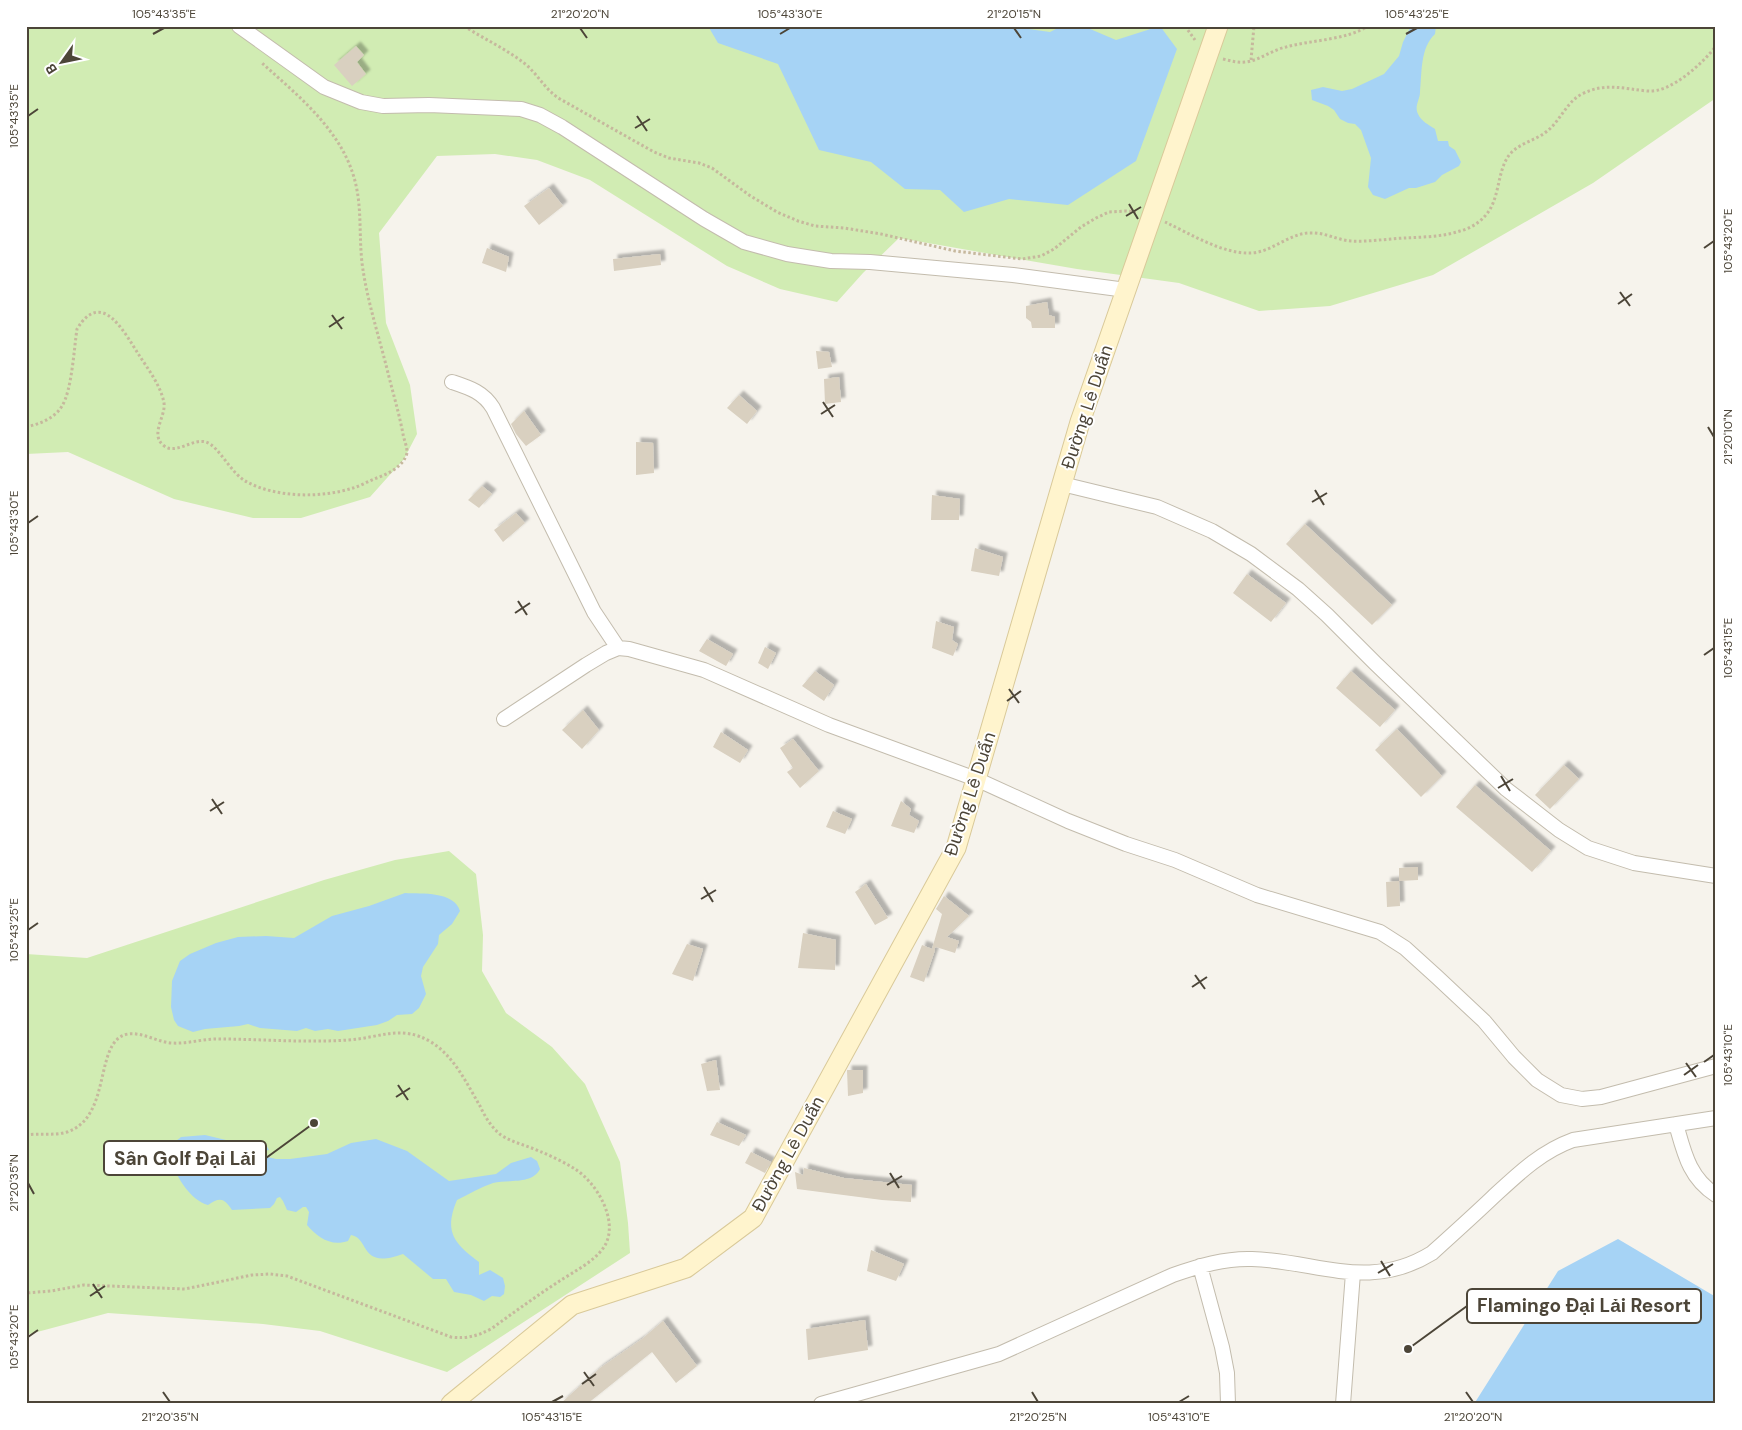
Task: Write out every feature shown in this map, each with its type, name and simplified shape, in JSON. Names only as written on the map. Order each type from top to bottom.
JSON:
[{"type":"main road","name":"Đường Lê Duẩn","points":[[451,1404],[572,1305],[686,1268],[753,1218],[956,848],[1080,422],[1218,26]]},
{"type":"street","points":[[239,26],[324,88],[360,102],[383,106],[429,105],[521,110],[540,115],[562,127],[704,219],[744,242],[787,254],[831,261],[870,262],[1013,275],[1126,290]]},
{"type":"street","points":[[452,382],[476,390],[484,396],[493,408],[594,612],[618,648]]},
{"type":"street","points":[[1062,484],[1157,507],[1212,530],[1251,554],[1298,589],[1327,615],[1506,788],[1559,830],[1588,848],[1634,863],[1716,876]]},
{"type":"street","points":[[504,719],[586,665],[618,648],[630,649],[704,670],[829,725],[976,779],[1068,821],[1126,844],[1175,860],[1257,895],[1380,932],[1405,948],[1484,1021],[1514,1057],[1537,1080],[1561,1094],[1582,1099],[1601,1097],[1716,1066]]},
{"type":"street","points":[[821,1404],[998,1354],[1165,1278],[1200,1266],[1227,1260],[1252,1259],[1353,1273],[1376,1273],[1418,1262],[1432,1253],[1524,1168],[1542,1154],[1558,1145],[1573,1140],[1716,1118]]},
{"type":"street","points":[[1676,1124],[1684,1155],[1694,1174],[1701,1184],[1716,1195]]},
{"type":"street","points":[[1200,1266],[1222,1347],[1227,1373],[1228,1404]]},
{"type":"street","points":[[1343,1404],[1353,1273]]},
{"type":"path","points":[[464,26],[524,63],[534,72],[546,88],[560,99],[661,155],[699,163],[712,168],[749,195],[777,212],[815,226],[844,228],[881,234],[955,251],[1022,259],[1041,256],[1054,249],[1081,227],[1109,212],[1126,211],[1152,215],[1208,242],[1236,252],[1250,254],[1310,233],[1360,242],[1445,235],[1461,231],[1475,224],[1491,208],[1502,167],[1512,152],[1547,131],[1580,95],[1606,86],[1650,91],[1661,89],[1697,67],[1716,46]]},
{"type":"path","points":[[1251,60],[1254,26]]},
{"type":"path","points":[[1208,56],[1234,62],[1251,60],[1285,47],[1353,34],[1368,26]]},
{"type":"path","points":[[26,427],[45,421],[63,405],[67,395],[77,329],[90,314],[98,311],[110,316],[120,324],[161,393],[164,405],[158,428],[158,438],[161,444],[167,448],[174,449],[201,441],[208,442],[245,482],[270,492],[318,495],[353,488],[397,468],[405,459],[407,453],[402,427],[367,296],[362,260],[358,191],[349,163],[339,143],[318,116],[258,58]]},
{"type":"path","points":[[26,1135],[67,1132],[76,1127],[89,1115],[96,1101],[108,1052],[119,1038],[127,1034],[141,1034],[172,1043],[214,1039],[331,1041],[405,1032],[418,1034],[434,1043],[446,1053],[459,1071],[485,1116],[500,1134],[576,1170],[594,1187],[606,1207],[609,1230],[605,1246],[581,1267],[491,1329],[477,1336],[465,1338],[451,1337],[287,1276],[270,1274],[184,1288],[84,1285],[26,1293]]},
{"type":"green space","points":[[26,26],[1716,26],[1716,98],[1593,183],[1433,275],[1330,306],[1259,311],[1179,283],[1077,269],[899,238],[863,273],[837,302],[780,289],[727,266],[590,180],[537,160],[495,154],[437,156],[379,233],[386,323],[410,385],[417,434],[404,459],[370,497],[301,518],[253,518],[174,499],[68,452],[26,454]]},
{"type":"green space","points":[[449,851],[476,874],[483,935],[482,971],[506,1013],[552,1047],[585,1084],[620,1162],[630,1253],[447,1372],[320,1331],[263,1324],[108,1313],[26,1335],[26,954],[87,958],[324,880],[395,860]]},
{"type":"water","points":[[708,26],[812,26],[818,29],[830,26],[1007,26],[1050,32],[1062,26],[1083,26],[1116,40],[1160,26],[1177,49],[1136,161],[1068,205],[1009,199],[964,212],[940,190],[905,189],[871,162],[819,150],[778,64],[718,43]]},
{"type":"water","points":[[1411,26],[1436,26],[1435,34],[1424,53],[1417,108],[1418,114],[1423,121],[1435,129],[1438,141],[1448,141],[1449,146],[1455,150],[1461,162],[1459,166],[1442,175],[1435,182],[1416,188],[1409,188],[1385,199],[1373,195],[1368,187],[1371,158],[1361,130],[1355,124],[1340,119],[1334,110],[1328,106],[1312,100],[1311,90],[1323,87],[1342,91],[1352,89],[1384,74],[1399,56]]},
{"type":"water","points":[[405,893],[444,897],[457,905],[460,911],[452,924],[439,935],[438,944],[423,967],[421,976],[426,994],[419,1008],[412,1014],[397,1015],[377,1025],[338,1031],[328,1029],[315,1031],[306,1028],[297,1031],[260,1028],[248,1024],[193,1032],[178,1026],[174,1020],[171,1007],[172,981],[180,961],[190,954],[216,943],[238,937],[294,938],[332,916],[369,906]]},
{"type":"water","points":[[205,1135],[226,1140],[252,1154],[257,1154],[258,1148],[265,1143],[269,1150],[264,1151],[263,1156],[276,1159],[327,1154],[351,1143],[376,1139],[407,1151],[449,1181],[496,1174],[511,1163],[531,1157],[537,1161],[540,1169],[536,1174],[526,1179],[493,1183],[457,1200],[451,1220],[453,1236],[457,1242],[479,1262],[479,1275],[490,1270],[503,1278],[504,1294],[500,1297],[492,1296],[484,1301],[471,1295],[454,1292],[446,1279],[433,1279],[403,1254],[389,1258],[372,1256],[357,1237],[351,1235],[348,1241],[342,1243],[325,1240],[307,1225],[309,1212],[306,1207],[296,1212],[287,1210],[280,1197],[277,1198],[270,1208],[232,1210],[222,1200],[208,1205],[201,1202],[193,1197],[180,1181],[172,1162],[171,1153],[174,1144],[181,1137]]},
{"type":"water","points":[[1618,1239],[1716,1297],[1716,1404],[1474,1404],[1558,1271]]},
{"type":"building","points":[[356,46],[364,55],[357,62],[366,74],[352,86],[334,65]]},
{"type":"building","points":[[549,188],[563,206],[539,225],[524,206]]},
{"type":"building","points":[[487,248],[509,257],[506,272],[482,263]]},
{"type":"building","points":[[660,254],[661,265],[614,271],[613,259]]},
{"type":"building","points":[[1047,302],[1049,315],[1055,317],[1055,328],[1032,328],[1031,322],[1026,318],[1026,306]]},
{"type":"building","points":[[816,351],[829,352],[832,367],[818,369]]},
{"type":"building","points":[[839,377],[841,402],[825,404],[824,379]]},
{"type":"building","points":[[739,395],[757,411],[747,424],[727,408]]},
{"type":"building","points":[[524,411],[541,435],[526,446],[516,434],[511,424]]},
{"type":"building","points":[[636,442],[653,443],[654,473],[636,475]]},
{"type":"building","points":[[482,486],[492,494],[479,508],[468,500]]},
{"type":"building","points":[[932,495],[960,499],[959,520],[931,520]]},
{"type":"building","points":[[516,513],[525,523],[503,542],[494,530]]},
{"type":"building","points":[[1305,524],[1392,605],[1372,625],[1286,544]]},
{"type":"building","points":[[975,548],[1003,557],[999,576],[971,571]]},
{"type":"building","points":[[1247,574],[1286,603],[1271,622],[1233,593]]},
{"type":"building","points":[[936,621],[954,627],[952,640],[958,644],[953,656],[932,648]]},
{"type":"building","points":[[707,639],[733,654],[726,666],[699,651]]},
{"type":"building","points":[[765,647],[776,653],[768,669],[758,663]]},
{"type":"building","points":[[815,671],[834,685],[824,701],[802,686]]},
{"type":"building","points":[[1351,671],[1395,710],[1380,727],[1336,688]]},
{"type":"building","points":[[583,710],[599,730],[582,749],[562,730]]},
{"type":"building","points":[[1397,729],[1442,776],[1421,797],[1375,750]]},
{"type":"building","points":[[721,732],[748,750],[740,763],[713,747]]},
{"type":"building","points":[[793,739],[819,771],[800,788],[787,772],[793,768],[780,748]]},
{"type":"building","points":[[1564,765],[1579,779],[1550,809],[1535,795]]},
{"type":"building","points":[[1475,785],[1551,851],[1532,872],[1456,807]]},
{"type":"building","points":[[901,801],[911,809],[909,815],[919,821],[914,833],[891,826]]},
{"type":"building","points":[[833,811],[852,819],[845,834],[826,827]]},
{"type":"building","points":[[1418,867],[1418,880],[1399,881],[1399,868]]},
{"type":"building","points":[[1399,881],[1400,906],[1387,907],[1386,882]]},
{"type":"building","points":[[866,884],[888,918],[875,925],[855,892]]},
{"type":"building","points":[[944,896],[969,916],[947,937],[959,941],[955,953],[936,947],[934,949],[924,982],[910,977],[922,945],[932,949],[942,914],[936,909]]},
{"type":"building","points":[[803,933],[836,940],[835,970],[798,968]]},
{"type":"building","points":[[687,944],[703,949],[693,981],[672,974]]},
{"type":"building","points":[[716,1060],[720,1090],[707,1091],[701,1064]]},
{"type":"building","points":[[847,1070],[863,1070],[863,1093],[848,1096]]},
{"type":"building","points":[[717,1122],[746,1135],[739,1146],[710,1135]]},
{"type":"building","points":[[751,1152],[771,1162],[765,1173],[745,1163]]},
{"type":"building","points":[[804,1168],[844,1178],[912,1185],[911,1202],[797,1189],[795,1172],[803,1175]]},
{"type":"building","points":[[871,1250],[904,1264],[896,1281],[867,1271]]},
{"type":"building","points":[[865,1320],[868,1350],[808,1360],[806,1329]]},
{"type":"building","points":[[663,1321],[697,1366],[676,1383],[652,1352],[587,1404],[560,1404],[600,1368],[642,1339]]},
{"type":"place","name":"Sân Golf Đại Lải","points":[[314,1123]]},
{"type":"place","name":"Flamingo Đại Lải Resort","points":[[1408,1349]]}]
